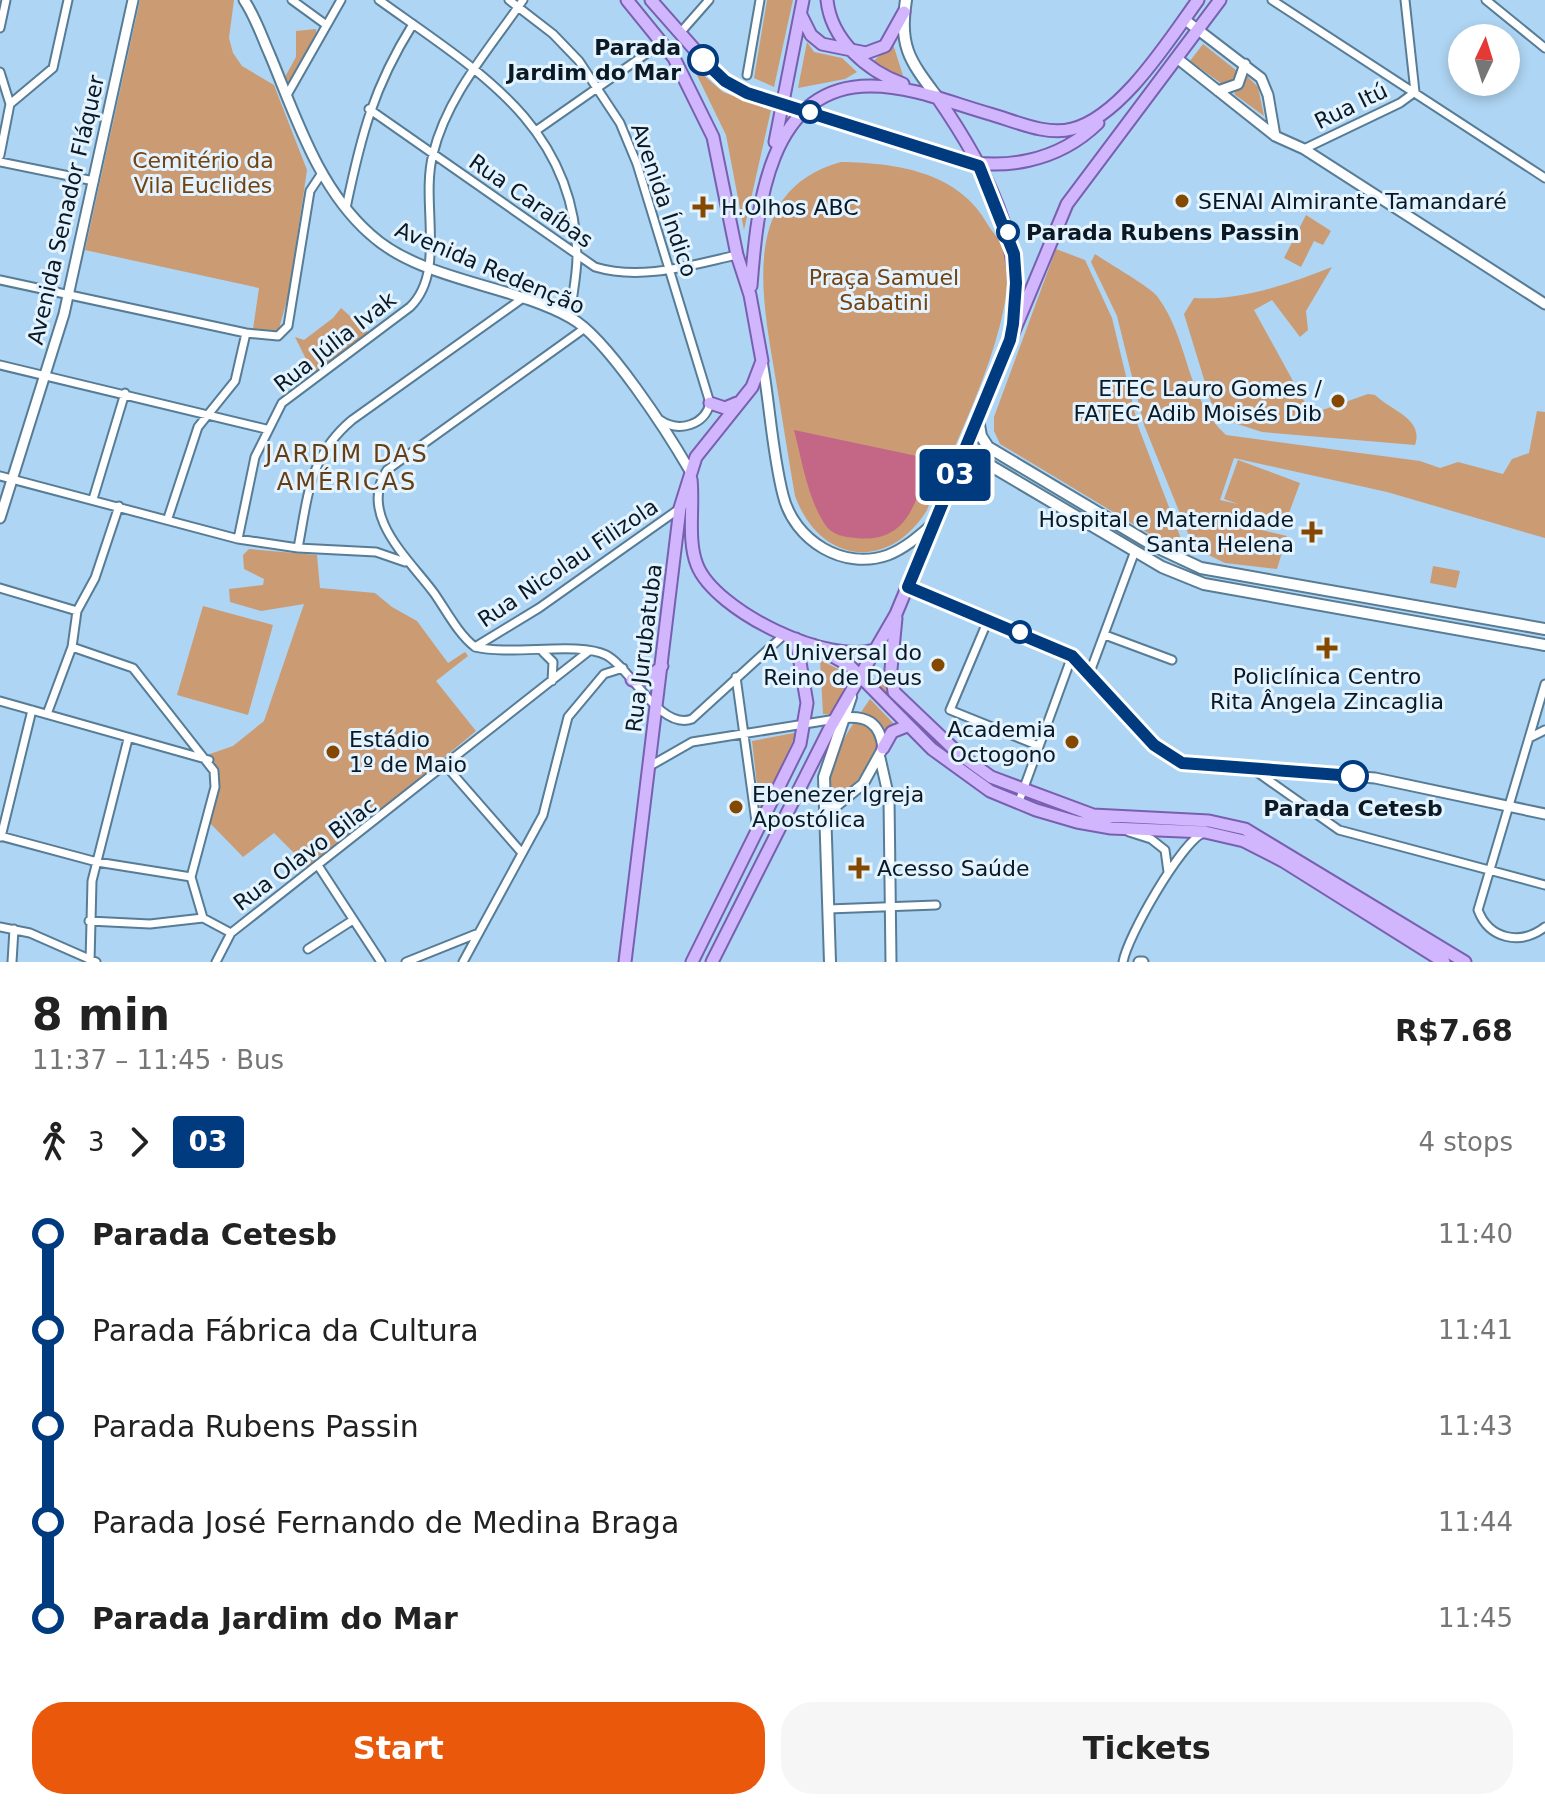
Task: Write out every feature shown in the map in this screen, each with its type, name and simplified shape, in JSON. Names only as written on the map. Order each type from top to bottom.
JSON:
[{"type":"main road","points":[[627,0],[663,42],[684,76],[713,137],[762,361]]},
{"type":"main road","points":[[651,0],[717,75],[747,93],[979,166],[1010,165],[1041,157],[1078,139],[1108,110],[1198,0]]},
{"type":"main road","points":[[750,295],[754,250],[803,0]]},
{"type":"main road","points":[[827,0],[841,37],[849,47],[878,72],[937,97],[1048,131],[1083,126],[1108,110]]},
{"type":"main road","points":[[830,962],[825,768],[841,718],[852,691],[908,587],[1074,191],[1178,59],[1220,0]]},
{"type":"main road","points":[[801,14],[811,35],[826,46],[849,47],[866,53],[882,48],[905,6]]},
{"type":"main road","points":[[905,6],[910,63],[937,97],[979,166],[1014,254],[1016,296],[1010,340]]},
{"type":"main road","points":[[826,46],[836,44],[841,37]]},
{"type":"main road","points":[[772,158],[795,118],[810,103],[833,92],[875,86],[937,97]]},
{"type":"main road","name":"Rua Jurubatuba","points":[[625,962],[680,508],[690,471],[715,429],[752,387],[762,361]]},
{"type":"main road","points":[[710,403],[725,408],[738,403]]},
{"type":"main road","points":[[978,419],[981,436],[988,447],[1178,560],[1201,568],[1277,583],[1543,630]]},
{"type":"main road","points":[[955,474],[988,465],[1189,580],[1545,644]]},
{"type":"main road","points":[[690,471],[694,553],[703,577],[733,605],[850,666],[907,726],[967,777],[1018,804],[1056,817],[1111,828],[1205,832],[1256,846],[1444,962]]},
{"type":"main road","points":[[1050,500],[1059,500],[1087,515],[1091,508]]},
{"type":"main road","points":[[1093,526],[1099,520],[1125,535],[1133,534]]},
{"type":"main road","points":[[1275,596],[1279,591],[1277,583]]},
{"type":"main road","points":[[1300,601],[1301,587]]},
{"type":"main road","points":[[896,614],[891,682],[897,696],[958,753],[991,777],[1093,815],[1209,821],[1245,829],[1465,962]]},
{"type":"main road","points":[[1453,629],[1459,620],[1457,614]]},
{"type":"main road","points":[[692,962],[797,752],[805,725],[806,691],[791,636]]},
{"type":"main road","points":[[813,645],[851,654],[877,649]]},
{"type":"main road","points":[[632,680],[648,679],[662,665]]},
{"type":"main road","points":[[712,962],[841,718]]},
{"type":"main road","points":[[881,753],[892,732],[907,726]]},
{"type":"street","points":[[0,28],[6,0]]},
{"type":"street","points":[[10,104],[54,67],[68,0]]},
{"type":"street","name":"Avenida Senador Fláquer","points":[[0,518],[69,297],[133,0]]},
{"type":"street","points":[[292,0],[325,24]]},
{"type":"street","points":[[287,95],[341,0]]},
{"type":"street","points":[[379,0],[474,68],[520,108],[537,130],[565,187],[577,256],[570,317]]},
{"type":"street","name":"Avenida Índico","points":[[509,0],[521,3],[567,47],[599,87],[636,162],[710,403]]},
{"type":"street","points":[[680,33],[709,0]]},
{"type":"street","points":[[747,75],[760,0]]},
{"type":"street","points":[[1272,0],[1545,178]]},
{"type":"street","name":"Rua Itú","points":[[1304,149],[1400,103],[1415,92],[1405,0]]},
{"type":"street","points":[[1486,0],[1545,48]]},
{"type":"street","name":"Avenida Redenção","points":[[247,2],[322,173],[346,208],[371,235],[431,267],[523,298],[570,317],[585,328],[658,419],[690,471]]},
{"type":"street","points":[[431,267],[427,207],[432,154],[444,121],[474,68],[521,3]]},
{"type":"street","points":[[1184,19],[1245,64],[1266,86],[1275,136]]},
{"type":"street","points":[[346,208],[369,109],[392,57],[413,24]]},
{"type":"street","points":[[537,130],[663,42]]},
{"type":"street","points":[[1178,59],[1275,136],[1304,149],[1545,304]]},
{"type":"street","points":[[1218,91],[1238,84],[1245,64]]},
{"type":"street","points":[[0,72],[10,104],[0,155]]},
{"type":"street","name":"Rua Caraíbas","points":[[369,109],[577,256],[611,271],[628,274],[669,269],[737,255]]},
{"type":"street","points":[[0,162],[94,181]]},
{"type":"street","points":[[0,280],[246,333],[278,336],[288,326],[310,191],[322,173]]},
{"type":"street","name":"Rua Júlia Ivak","points":[[238,539],[255,457],[266,429],[292,392],[417,300],[431,267]]},
{"type":"street","points":[[298,548],[316,463],[334,436],[523,298]]},
{"type":"street","points":[[585,328],[387,470],[378,500],[395,544],[407,564],[426,583],[475,647],[495,652],[589,651],[609,657],[623,668],[656,707],[684,721],[692,719],[736,677],[791,636]]},
{"type":"street","points":[[168,518],[192,443],[206,413],[233,385],[246,333]]},
{"type":"street","points":[[762,361],[783,497],[792,517],[810,540],[824,550],[850,558],[892,553],[936,521]]},
{"type":"street","points":[[0,365],[266,429]]},
{"type":"street","points":[[93,499],[125,393]]},
{"type":"street","points":[[658,419],[671,426],[694,424],[707,416],[710,403]]},
{"type":"street","points":[[0,476],[238,539],[298,548],[390,555],[407,564]]},
{"type":"street","points":[[47,714],[72,647],[77,611],[95,578],[119,506]]},
{"type":"street","name":"Rua Nicolau Filizola","points":[[475,647],[539,608],[680,508]]},
{"type":"street","points":[[390,555],[395,544]]},
{"type":"street","points":[[1090,672],[1135,551]]},
{"type":"street","points":[[908,587],[1072,656],[1166,755],[1189,765],[1375,778],[1508,809],[1545,814]]},
{"type":"street","points":[[0,588],[77,611]]},
{"type":"street","points":[[988,620],[951,705],[954,713],[1039,746]]},
{"type":"street","points":[[1105,635],[1172,660]]},
{"type":"street","points":[[32,710],[0,837],[97,862],[191,877],[215,787],[209,760],[133,668],[72,647]]},
{"type":"street","name":"Rua Olavo Bilac","points":[[191,877],[203,918],[231,933],[319,867],[589,651]]},
{"type":"street","points":[[543,652],[553,662],[552,681]]},
{"type":"street","points":[[1018,804],[1072,656]]},
{"type":"street","points":[[463,962],[549,799],[568,717],[604,674],[609,657]]},
{"type":"street","points":[[604,674],[623,668]]},
{"type":"street","points":[[736,677],[757,832]]},
{"type":"street","points":[[1545,684],[1478,903],[1488,928],[1507,937],[1525,936],[1545,927]]},
{"type":"street","points":[[0,701],[209,760]]},
{"type":"street","points":[[654,729],[671,715]]},
{"type":"street","points":[[650,766],[688,743],[841,718],[860,717],[874,722],[889,798],[891,962]]},
{"type":"street","points":[[1529,738],[1545,730]]},
{"type":"street","points":[[0,927],[14,929],[92,961],[89,921],[97,862],[128,739]]},
{"type":"street","points":[[825,815],[860,788],[881,753]]},
{"type":"street","points":[[446,766],[522,853]]},
{"type":"street","points":[[1254,770],[1339,830],[1545,885]]},
{"type":"street","points":[[1111,828],[1151,839],[1165,850],[1169,864],[1164,882]]},
{"type":"street","points":[[1123,962],[1133,933],[1164,882],[1191,840],[1205,832]]},
{"type":"street","points":[[319,867],[381,962]]},
{"type":"street","points":[[828,909],[936,905]]},
{"type":"street","points":[[89,921],[150,924],[203,918]]},
{"type":"street","points":[[308,949],[353,920]]},
{"type":"street","points":[[12,962],[14,929]]},
{"type":"street","points":[[216,962],[231,933]]},
{"type":"street","points":[[406,962],[476,934]]},
{"type":"green space","name":"Cemitério da Vila Euclides","points":[[140,0],[234,0],[229,38],[233,53],[242,66],[274,85],[307,170],[289,293],[278,332],[253,329],[259,288],[85,250]]},
{"type":"green space","points":[[767,0],[793,0],[774,87],[754,78]]},
{"type":"green space","points":[[316,29],[291,86],[285,77],[296,57],[296,31]]},
{"type":"green space","points":[[807,42],[814,52],[842,58],[857,72],[845,79],[798,88]]},
{"type":"green space","points":[[893,44],[905,82],[870,64]]},
{"type":"green space","points":[[1203,44],[1237,71],[1233,84],[1225,86],[1190,61]]},
{"type":"green space","points":[[692,65],[723,92],[771,110],[744,230],[726,135]]},
{"type":"green space","points":[[1247,76],[1258,87],[1264,116],[1234,94]]},
{"type":"green space","name":"Praça Samuel Sabatini","points":[[841,162],[905,168],[944,182],[961,193],[976,207],[999,240],[1007,272],[1005,303],[983,378],[927,510],[911,530],[894,544],[875,551],[856,552],[838,547],[821,536],[806,519],[795,496],[765,312],[765,249],[772,221],[786,196],[808,176]]},
{"type":"green space","points":[[1306,215],[1331,231],[1323,245],[1314,241],[1301,267],[1284,258]]},
{"type":"green space","points":[[1056,249],[1085,260],[1112,318],[1138,426],[1188,557],[1000,444],[994,431],[994,417]]},
{"type":"green space","points":[[1095,254],[1157,296],[1176,331],[1203,404],[1226,435],[1420,461],[1440,468],[1458,462],[1503,474],[1512,459],[1529,453],[1537,411],[1545,412],[1545,538],[1387,492],[1234,458],[1220,500],[1238,504],[1224,499],[1238,460],[1300,483],[1286,521],[1254,511],[1253,528],[1287,536],[1277,569],[1225,563],[1194,548],[1144,425],[1117,316],[1091,262]]},
{"type":"green space","points":[[1332,267],[1306,311],[1308,330],[1300,337],[1272,300],[1254,310],[1304,401],[1314,413],[1368,394],[1375,395],[1411,422],[1417,436],[1415,445],[1262,432],[1225,420],[1211,402],[1184,314],[1194,298],[1247,294]]},
{"type":"green space","points":[[341,308],[369,333],[313,373],[295,337],[304,340]]},
{"type":"green space","name":"Estádio 1º de Maio","points":[[249,549],[317,555],[320,588],[375,593],[417,621],[448,663],[465,652],[468,656],[436,681],[476,731],[310,869],[274,833],[243,857],[208,821],[214,767],[207,755],[233,746],[264,721],[304,604],[261,611],[230,602],[229,589],[263,585],[264,579],[244,569],[243,555]]},
{"type":"green space","points":[[1433,566],[1460,571],[1456,588],[1430,583]]},
{"type":"green space","points":[[203,606],[273,625],[248,715],[177,695]]},
{"type":"green space","points":[[820,660],[850,675],[832,715],[823,714]]},
{"type":"green space","points":[[884,679],[890,695],[982,776],[1013,791],[1011,796],[977,777],[919,733],[902,717],[879,686]]},
{"type":"green space","points":[[870,699],[894,724],[855,784],[836,802],[832,801],[830,787],[834,760]]},
{"type":"green space","points":[[794,733],[794,739],[760,811],[752,741]]},
{"type":"shaded area","points":[[794,430],[931,459],[915,503],[900,526],[874,538],[847,537],[830,530],[813,501]]},
{"type":"bus line","name":"03","points":[[703,60],[725,81],[747,93],[979,166],[1008,232],[1016,266],[1015,309],[1010,340],[908,587],[1072,656],[1154,745],[1182,763],[1210,768],[1353,776]]},
{"type":"place","name":"Parada Jardim do Mar","points":[[703,60]]},
{"type":"place","name":"SENAI Almirante Tamandaré","points":[[1182,201]]},
{"type":"place","name":"H.Olhos ABC","points":[[703,207]]},
{"type":"place","name":"Parada Rubens Passin","points":[[1008,232]]},
{"type":"place","name":"ETEC Lauro Gomes / FATEC Adib Moisés Dib","points":[[1338,401]]},
{"type":"place","name":"Hospital e Maternidade Santa Helena","points":[[1312,532]]},
{"type":"place","name":"Policlínica Centro Rita Ângela Zincaglia","points":[[1327,648]]},
{"type":"place","name":"A Universal do Reino de Deus","points":[[938,665]]},
{"type":"place","name":"Academia Octogono","points":[[1072,742]]},
{"type":"place","name":"Estádio 1º de Maio","points":[[333,752]]},
{"type":"place","name":"Parada Cetesb","points":[[1353,776]]},
{"type":"place","name":"Ebenezer Igreja Apostólica","points":[[736,807]]},
{"type":"place","name":"Acesso Saúde","points":[[859,868]]},
{"type":"district","name":"JARDIM DAS AMÉRICAS","points":[[347,468]]}]
